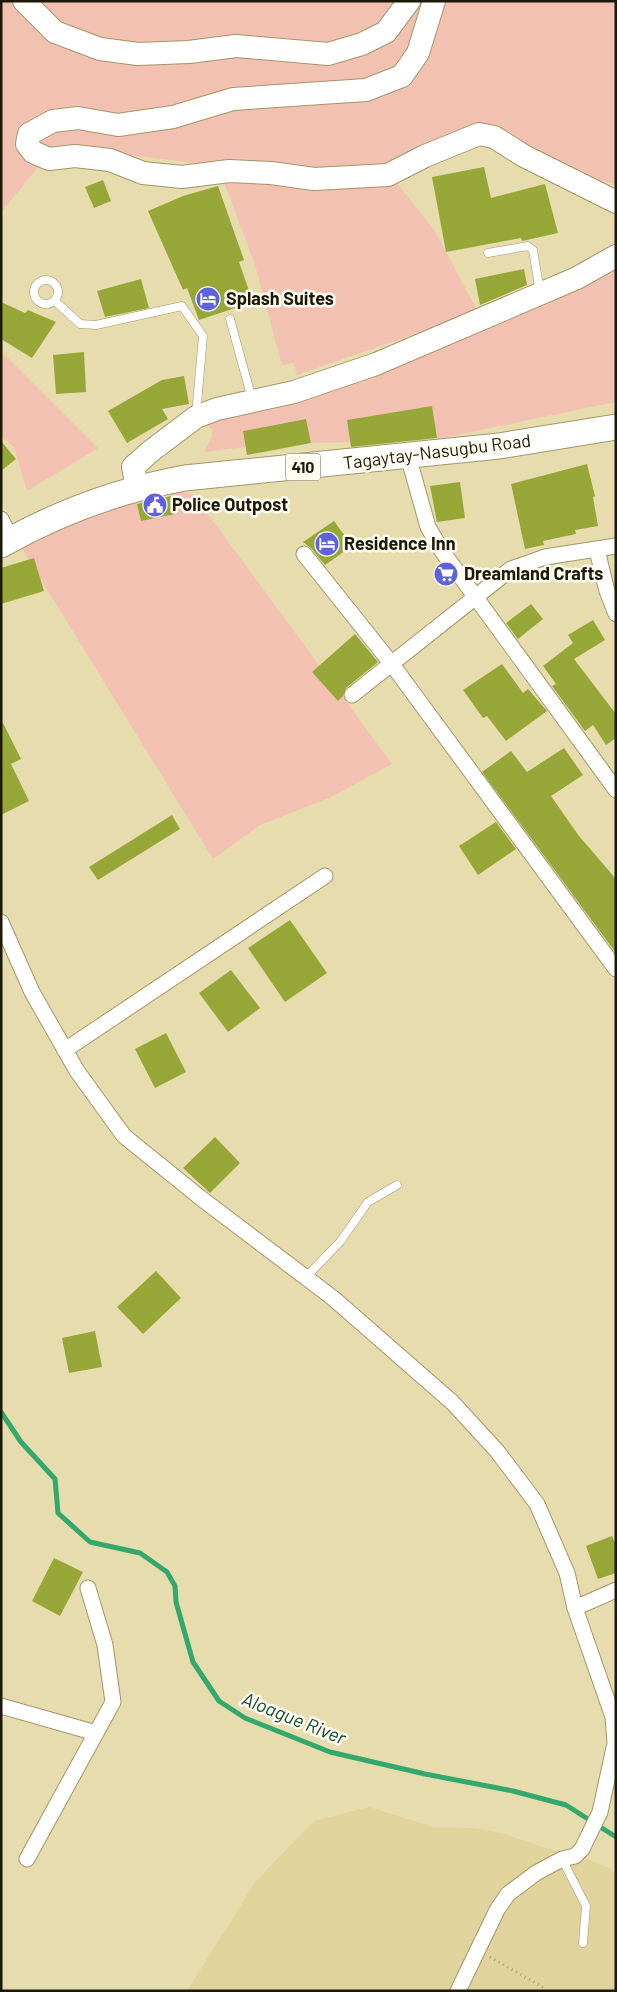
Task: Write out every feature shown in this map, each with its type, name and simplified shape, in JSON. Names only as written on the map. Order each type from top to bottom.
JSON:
[{"type":"main road","name":"Tagaytay-Nasugbu Road","points":[[5,535],[137,488],[185,478],[499,446],[616,427]]},
{"type":"street","points":[[24,1],[55,32],[100,49],[138,54],[189,52],[236,46],[328,54],[362,44],[386,32],[409,1]]},
{"type":"street","points":[[434,1],[418,53],[402,76],[366,90],[233,99],[173,117],[118,125],[78,118],[53,121],[29,134],[27,144],[33,152],[49,158],[75,156],[110,160],[143,173],[182,176],[229,171],[271,173],[314,179],[388,175],[425,156],[480,134],[494,137],[524,156],[616,202]]},
{"type":"street","points":[[137,488],[133,467],[150,451],[196,417],[329,381],[577,278],[616,256]]},
{"type":"street","points":[[408,456],[428,527],[442,552],[477,597],[616,790]]},
{"type":"street","points":[[352,696],[511,569],[530,562],[616,546]]},
{"type":"street","points":[[597,550],[607,591],[616,614]]},
{"type":"street","points":[[304,554],[391,663],[616,969]]},
{"type":"street","points":[[65,1050],[325,876]]},
{"type":"street","points":[[1,922],[32,992],[77,1071],[124,1136],[202,1199],[333,1298],[452,1404],[497,1451],[537,1504],[567,1573],[575,1608],[613,1717],[615,1743],[600,1812],[582,1849],[575,1856],[562,1859],[536,1874],[508,1894],[477,1950],[458,1991]]},
{"type":"street","points":[[26,1859],[113,1702],[105,1645],[88,1588]]},
{"type":"street","points":[[575,1608],[616,1590]]},
{"type":"street","points":[[1,1706],[96,1733]]},
{"type":"lane","points":[[488,253],[528,246],[533,250],[540,294]]},
{"type":"lane","points":[[55,301],[80,324],[96,325],[182,306],[203,336],[196,417]]},
{"type":"lane","points":[[230,319],[253,401]]},
{"type":"lane","points":[[306,1277],[340,1242],[368,1202],[397,1185]]},
{"type":"lane","points":[[562,1859],[586,1906],[583,1943]]},
{"type":"path","points":[[477,1950],[546,1988]]},
{"type":"shaded area","points":[[1,1],[616,1],[616,184],[561,176],[484,141],[386,169],[435,231],[478,312],[297,375],[294,363],[282,365],[254,262],[218,166],[98,151],[41,164],[1,212]]},
{"type":"shaded area","points":[[616,261],[616,402],[437,439],[432,406],[348,420],[351,442],[311,443],[306,419],[243,431],[245,447],[204,452],[212,437],[212,429],[199,420]]},
{"type":"shaded area","points":[[1,354],[6,356],[98,448],[27,491],[14,447],[1,436]]},
{"type":"shaded area","points":[[169,489],[193,494],[392,764],[329,798],[260,825],[213,859],[18,542],[135,496],[141,521],[175,514]]},
{"type":"shaded area","points":[[369,1807],[433,1827],[472,1828],[502,1833],[545,1848],[580,1856],[611,1869],[616,1874],[616,1991],[187,1991],[256,1881],[314,1821]]},
{"type":"building","points":[[484,167],[491,198],[545,184],[558,233],[522,241],[521,238],[446,252],[432,177]]},
{"type":"building","points":[[103,180],[111,201],[94,208],[85,187]]},
{"type":"building","points":[[218,186],[244,260],[239,262],[253,302],[199,320],[187,288],[183,290],[148,211],[183,196]]},
{"type":"building","points":[[524,269],[527,285],[480,305],[475,279]]},
{"type":"building","points":[[141,279],[149,308],[105,317],[97,291]]},
{"type":"building","points":[[1,302],[25,313],[28,310],[56,322],[32,358],[1,339]]},
{"type":"building","points":[[84,352],[86,392],[56,394],[53,355]]},
{"type":"building","points":[[184,376],[189,404],[162,409],[168,419],[127,443],[108,411],[162,380]]},
{"type":"building","points":[[432,406],[437,438],[351,447],[347,420]]},
{"type":"building","points":[[306,419],[311,443],[247,455],[243,431]]},
{"type":"building","points":[[1,441],[16,459],[1,471]]},
{"type":"building","points":[[587,464],[595,496],[593,497],[598,526],[575,530],[576,534],[543,541],[544,545],[525,549],[511,484]]},
{"type":"building","points":[[460,482],[465,518],[437,522],[430,486]]},
{"type":"building","name":"Police Outpost","points":[[171,496],[175,514],[141,521],[137,504]]},
{"type":"building","name":"Residence Inn","points":[[334,521],[352,546],[325,565],[311,548],[303,542]]},
{"type":"building","points":[[34,558],[44,591],[1,604],[1,568]]},
{"type":"building","points":[[531,604],[543,619],[518,639],[506,623]]},
{"type":"building","points":[[593,620],[605,640],[574,659],[616,714],[616,738],[606,745],[593,725],[585,731],[552,686],[556,684],[543,666],[573,643],[568,635]]},
{"type":"building","points":[[355,634],[378,662],[346,688],[343,696],[338,701],[312,672]]},
{"type":"building","points":[[502,664],[523,693],[528,689],[547,711],[506,741],[487,716],[483,718],[463,690]]},
{"type":"building","points":[[1,719],[21,759],[11,764],[29,801],[1,815]]},
{"type":"building","points":[[564,748],[583,775],[551,796],[579,836],[616,879],[616,953],[482,772],[511,751],[527,772]]},
{"type":"building","points":[[172,815],[180,829],[98,880],[89,867]]},
{"type":"building","points":[[496,822],[516,849],[478,875],[459,846]]},
{"type":"building","points":[[290,920],[327,973],[285,1002],[248,948]]},
{"type":"building","points":[[231,970],[260,1008],[228,1032],[199,993]]},
{"type":"building","points":[[166,1033],[186,1072],[155,1088],[135,1049]]},
{"type":"building","points":[[215,1137],[240,1163],[210,1193],[183,1168]]},
{"type":"building","points":[[156,1271],[181,1298],[143,1334],[117,1307]]},
{"type":"building","points":[[95,1331],[102,1367],[69,1373],[62,1338]]},
{"type":"building","points":[[612,1536],[616,1545],[616,1573],[598,1579],[586,1546]]},
{"type":"building","points":[[54,1558],[83,1572],[60,1616],[32,1601]]},
{"type":"waterway","name":"Aloague River","points":[[1,1412],[21,1442],[55,1479],[58,1513],[90,1542],[140,1553],[167,1572],[175,1586],[176,1602],[193,1662],[219,1701],[245,1718],[330,1752],[425,1774],[513,1791],[566,1805],[616,1837]]},
{"type":"place","name":"Splash Suites","points":[[208,299]]},
{"type":"place","name":"Police Outpost","points":[[155,505]]},
{"type":"place","name":"Residence Inn","points":[[327,544]]},
{"type":"place","name":"Dreamland Crafts","points":[[446,574]]}]
